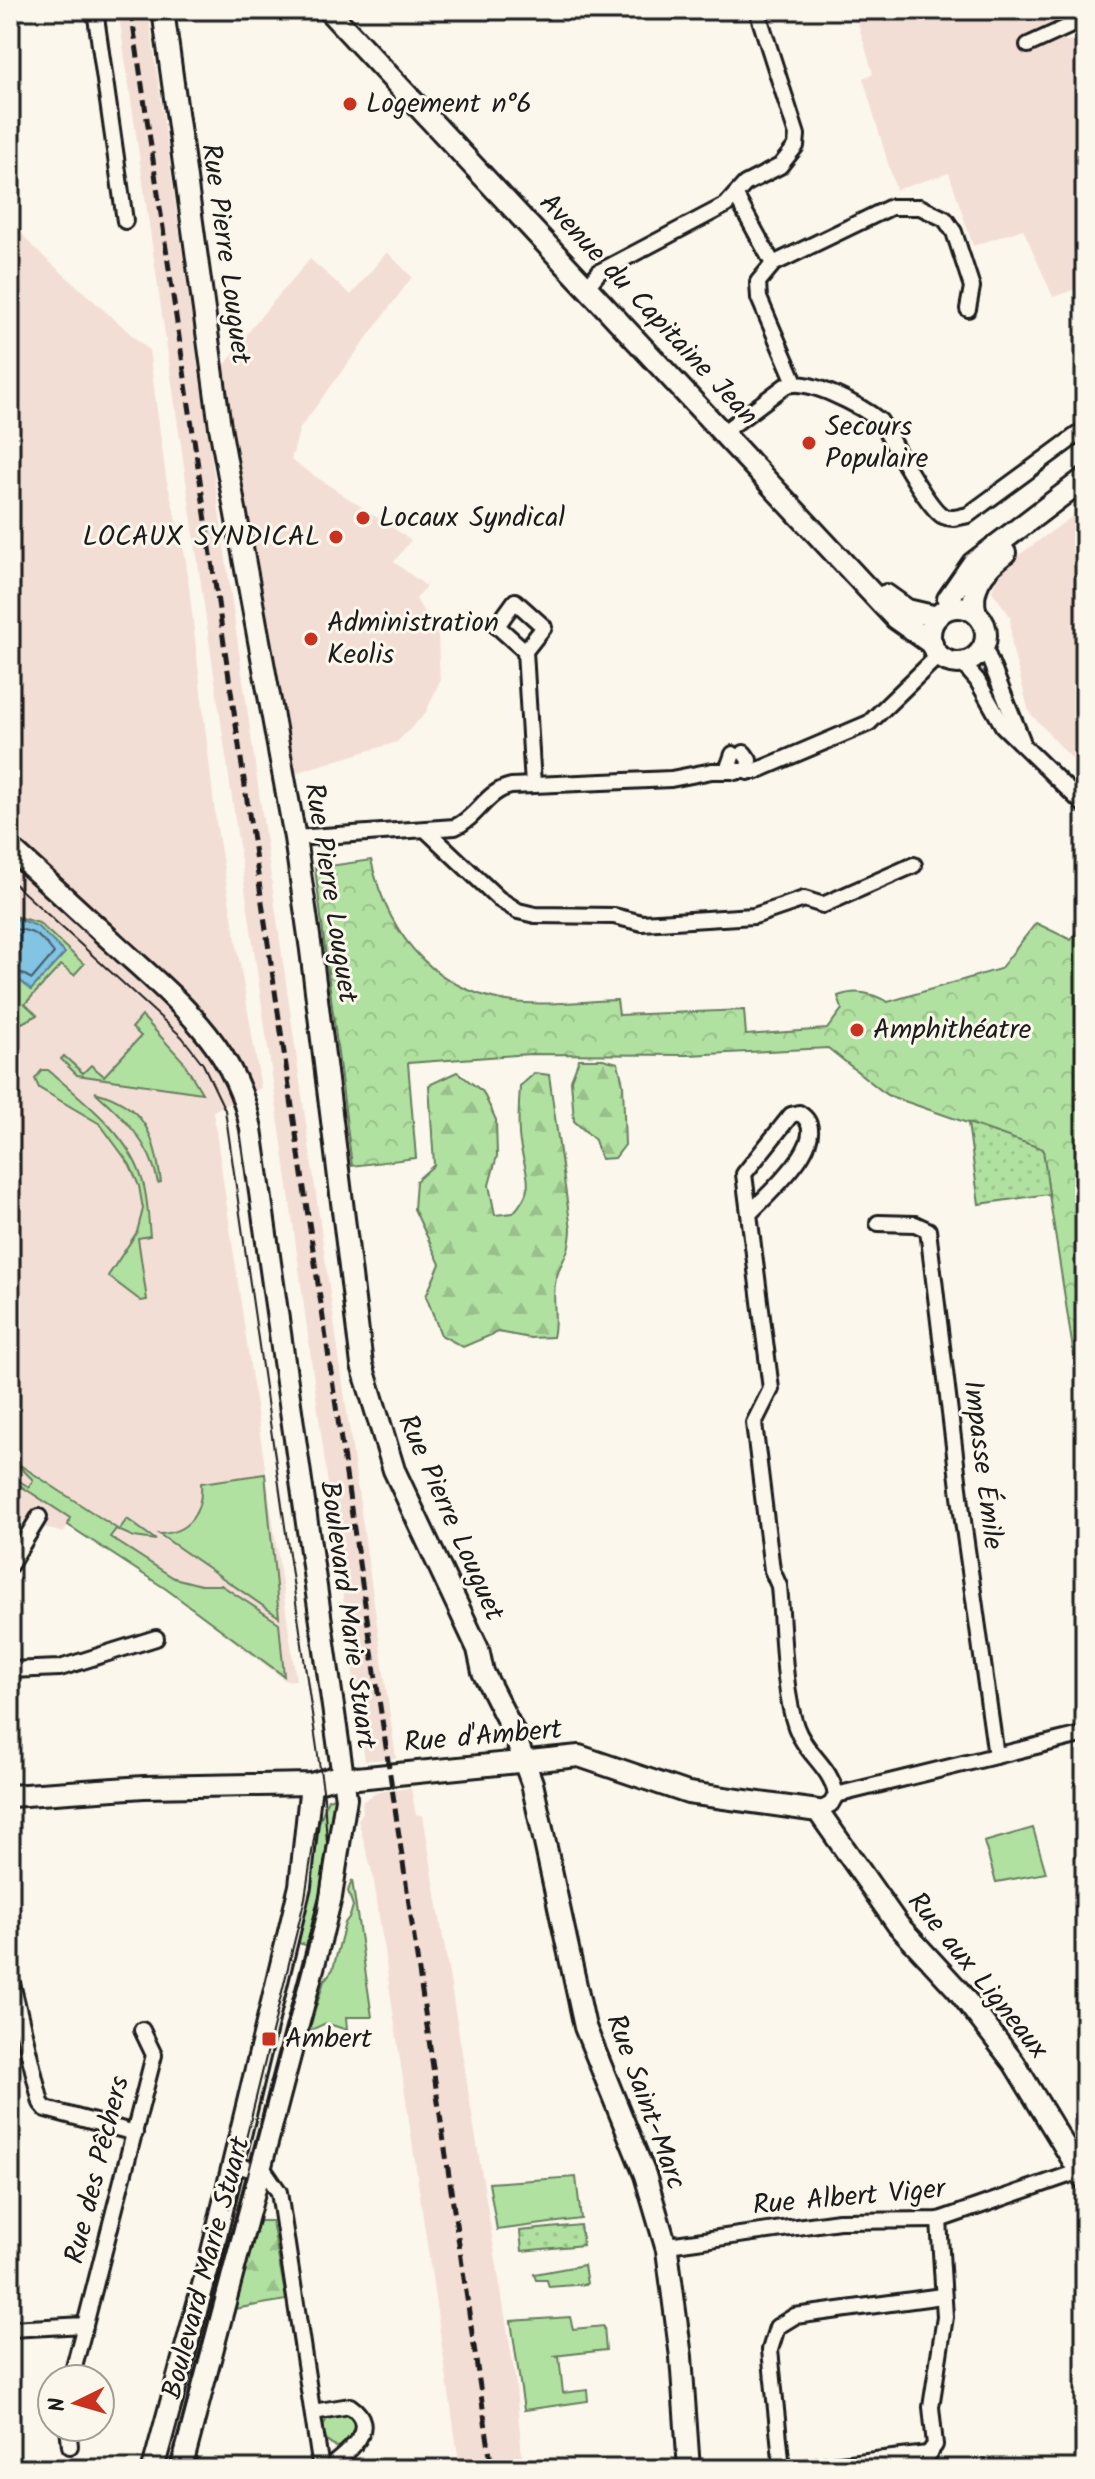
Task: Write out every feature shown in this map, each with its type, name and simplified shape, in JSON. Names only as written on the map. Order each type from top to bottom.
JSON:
[{"type":"main road","name":"Rue Pierre Louguet","points":[[163,10],[220,427],[295,838],[338,1153],[362,1365],[394,1470],[478,1649],[483,1672],[513,1731],[521,1760]]},
{"type":"main road","name":"Avenue du Capitaine Jean","points":[[328,10],[892,601],[907,610],[943,612]]},
{"type":"main road","name":"Avenue du Capitaine Jean","points":[[340,10],[591,283]]},
{"type":"main road","name":"Avenue du Capitaine Jean","points":[[728,428],[895,618],[936,649]]},
{"type":"main road","points":[[1085,478],[973,563],[931,630],[936,649],[961,662],[974,657],[984,646],[985,628],[972,601],[985,570],[1085,493]]},
{"type":"main road","points":[[943,612],[968,608],[976,613]]},
{"type":"main road","name":"Boulevard Marie Stuart","points":[[10,848],[204,1026],[231,1064],[241,1088],[251,1129],[346,1798],[331,1897],[181,2469]]},
{"type":"main road","name":"Rue d'Ambert","points":[[10,1796],[144,1787],[311,1784],[342,1775],[357,1778],[579,1756],[688,1793],[818,1811]]},
{"type":"main road","name":"Rue Saint-Marc","points":[[521,1760],[532,1783],[585,2027],[645,2175],[667,2250],[681,2357],[689,2469]]},
{"type":"main road","name":"Boulevard Marie Stuart","points":[[153,2469],[208,2271],[231,2164],[300,1886],[311,1784]]},
{"type":"main road","name":"Rue aux Ligneaux","points":[[818,1811],[898,1925],[958,1990],[1014,2063],[1081,2164]]},
{"type":"street","points":[[95,10],[125,221]]},
{"type":"street","points":[[591,283],[599,272],[726,205],[745,184],[780,166],[796,146],[797,135],[757,10]]},
{"type":"street","points":[[1028,45],[1085,19]]},
{"type":"street","points":[[736,196],[773,264]]},
{"type":"street","points":[[795,382],[756,290],[758,282],[773,264],[891,207],[920,207],[945,219],[954,232],[972,287],[968,309]]},
{"type":"street","points":[[728,428],[795,382],[807,384],[868,412],[880,421],[933,506],[946,517],[968,515],[1085,429]]},
{"type":"street","points":[[984,646],[1023,744]]},
{"type":"street","points":[[295,838],[426,830],[463,824],[501,788],[742,772],[784,759],[859,727],[880,714],[936,649]]},
{"type":"street","points":[[525,651],[533,785]]},
{"type":"street","points":[[961,662],[977,680],[1003,726],[1085,806]]},
{"type":"street","points":[[738,754],[729,765],[742,772]]},
{"type":"street","points":[[426,830],[499,899],[518,911],[535,915],[614,916],[642,923],[754,916],[804,899],[823,905],[914,865]]},
{"type":"street","points":[[749,1214],[809,1148],[811,1130],[806,1118],[799,1113],[791,1115],[744,1174],[749,1214],[771,1389],[754,1423],[772,1570],[779,1586],[792,1715],[806,1746],[826,1766],[836,1795]]},
{"type":"street","name":"Impasse Émile","points":[[878,1223],[915,1224],[928,1230],[963,1521],[996,1756]]},
{"type":"street","points":[[10,1565],[39,1517]]},
{"type":"street","points":[[10,1670],[60,1668],[156,1638]]},
{"type":"street","points":[[818,1811],[831,1804],[836,1795],[1085,1734]]},
{"type":"street","points":[[10,1975],[41,2103],[46,2109],[135,2133]]},
{"type":"street","name":"Rue des Pêchers","points":[[75,2363],[154,2055],[142,2030]]},
{"type":"street","points":[[231,2164],[274,2179],[279,2192],[313,2412],[324,2469],[357,2443],[363,2424],[360,2413],[350,2406],[313,2412]]},
{"type":"street","name":"Rue Albert Viger","points":[[667,2250],[675,2244],[839,2221],[939,2220],[1081,2164]]},
{"type":"street","points":[[796,2469],[928,2454],[935,2445],[931,2407],[945,2317],[939,2220]]},
{"type":"street","points":[[782,2469],[770,2350],[777,2327],[795,2316],[942,2296]]},
{"type":"street","points":[[10,2329],[85,2325]]},
{"type":"shaded area","points":[[118,10],[148,10],[396,1758],[365,1761],[286,1172]]},
{"type":"shaded area","points":[[854,10],[1067,10],[1056,20],[1063,41],[1078,40],[1085,51],[1085,286],[1053,297],[1023,229],[973,246],[949,173],[896,190],[863,78],[873,74]]},
{"type":"shaded area","points":[[10,219],[33,247],[149,350],[166,477],[186,560],[216,822],[261,1088],[213,1111],[296,1680],[286,1681],[166,1589],[68,1525],[63,1533],[25,1522],[10,1512]]},
{"type":"shaded area","points":[[387,252],[412,277],[300,428],[291,460],[411,540],[394,562],[426,586],[416,599],[438,636],[440,681],[425,714],[397,742],[295,773],[223,368],[255,323],[310,259],[351,295]]},
{"type":"shaded area","points":[[1085,507],[1085,773],[1029,712],[1012,647],[1010,616],[992,591],[1001,568]]},
{"type":"shaded area","points":[[411,1788],[416,1815],[423,1815],[515,2376],[523,2469],[460,2469],[373,1875],[358,1820],[363,1811],[362,1802],[377,1792]]},
{"type":"green space","points":[[371,860],[379,889],[405,939],[422,959],[443,976],[467,989],[494,998],[525,1003],[617,1000],[619,1015],[744,1010],[746,1035],[827,1029],[842,1009],[838,996],[845,994],[864,993],[888,1002],[1000,969],[1036,923],[1071,940],[1075,934],[1085,941],[1085,1353],[1074,1356],[1042,1149],[887,1095],[828,1048],[688,1055],[530,1054],[408,1063],[416,1158],[352,1166],[315,868]]},
{"type":"green space","points":[[10,915],[39,923],[84,964],[74,975],[61,965],[25,1004],[37,1015],[22,1023],[10,1012]]},
{"type":"green space","points":[[142,1016],[183,1061],[202,1093],[77,1075],[61,1059],[64,1056],[83,1073],[91,1065],[104,1076],[141,1036],[132,1028]]},
{"type":"green space","points":[[579,1059],[603,1059],[618,1063],[623,1084],[625,1145],[615,1158],[601,1159],[595,1140],[574,1121],[571,1080]]},
{"type":"green space","points":[[42,1070],[48,1070],[103,1119],[127,1147],[136,1163],[146,1193],[150,1236],[138,1238],[147,1300],[141,1301],[108,1276],[137,1232],[143,1209],[139,1186],[130,1165],[100,1124],[39,1088],[35,1079]]},
{"type":"green space","points":[[457,1072],[483,1092],[496,1120],[497,1156],[489,1185],[495,1215],[513,1213],[521,1204],[528,1187],[519,1136],[520,1086],[535,1073],[549,1075],[571,1229],[555,1286],[553,1337],[530,1338],[498,1332],[463,1347],[441,1335],[426,1296],[440,1264],[414,1209],[416,1181],[434,1165],[429,1085]]},
{"type":"green space","points":[[95,1092],[126,1105],[136,1114],[155,1150],[161,1182],[158,1183],[149,1156],[135,1132]]},
{"type":"green space","points":[[968,1123],[1043,1149],[1049,1194],[979,1204]]},
{"type":"green space","points":[[14,1461],[119,1530],[127,1519],[156,1540],[134,1537],[116,1529],[110,1537],[174,1578],[201,1585],[221,1585],[279,1623],[284,1676],[166,1589],[68,1525],[70,1518],[19,1485],[10,1499],[10,1475],[29,1487],[33,1480]]},
{"type":"green space","points":[[265,1474],[279,1617],[159,1534],[178,1530],[192,1519],[200,1503],[201,1483]]},
{"type":"green space","points":[[337,1796],[313,1947],[291,1941],[312,1842],[328,1799]]},
{"type":"green space","points":[[1033,1828],[1046,1873],[996,1882],[984,1842]]},
{"type":"green space","points":[[352,1880],[372,2017],[346,2017],[347,2030],[326,2023],[309,2031],[324,1981],[333,1969],[345,1923],[353,1906],[348,1891]]},
{"type":"green space","points":[[576,2177],[581,2219],[497,2230],[489,2183]]},
{"type":"green space","points":[[259,2221],[272,2221],[286,2300],[234,2309]]},
{"type":"green space","points":[[580,2225],[583,2245],[522,2251],[520,2231]]},
{"type":"green space","points":[[584,2265],[587,2284],[549,2287],[547,2280],[536,2280],[534,2274]]},
{"type":"green space","points":[[570,2317],[573,2329],[604,2326],[606,2350],[553,2356],[559,2356],[563,2393],[587,2390],[588,2401],[524,2410],[511,2321]]},
{"type":"green space","points":[[340,2413],[352,2418],[357,2430],[352,2442],[340,2447],[328,2442],[323,2430],[328,2418]]},
{"type":"water","points":[[18,919],[37,926],[65,953],[31,990],[10,972],[10,925]]},
{"type":"tram line","points":[[10,880],[182,1037],[203,1064],[225,1110],[324,1797],[327,1843],[318,1911],[170,2469]]},
{"type":"tram line","points":[[229,2208],[305,1898],[316,1826]]},
{"type":"railway","points":[[131,10],[492,2469]]},
{"type":"place","name":"Logement n°6","points":[[350,104]]},
{"type":"place","name":"Secours Populaire","points":[[809,443]]},
{"type":"place","name":"Locaux Syndical","points":[[363,518]]},
{"type":"place","name":"LOCAUX SYNDICAL","points":[[336,537]]},
{"type":"place","name":"Administration Keolis","points":[[311,639]]},
{"type":"place","name":"Amphithéatre","points":[[857,1030]]},
{"type":"place","name":"Ambert","points":[[269,2039]]}]
